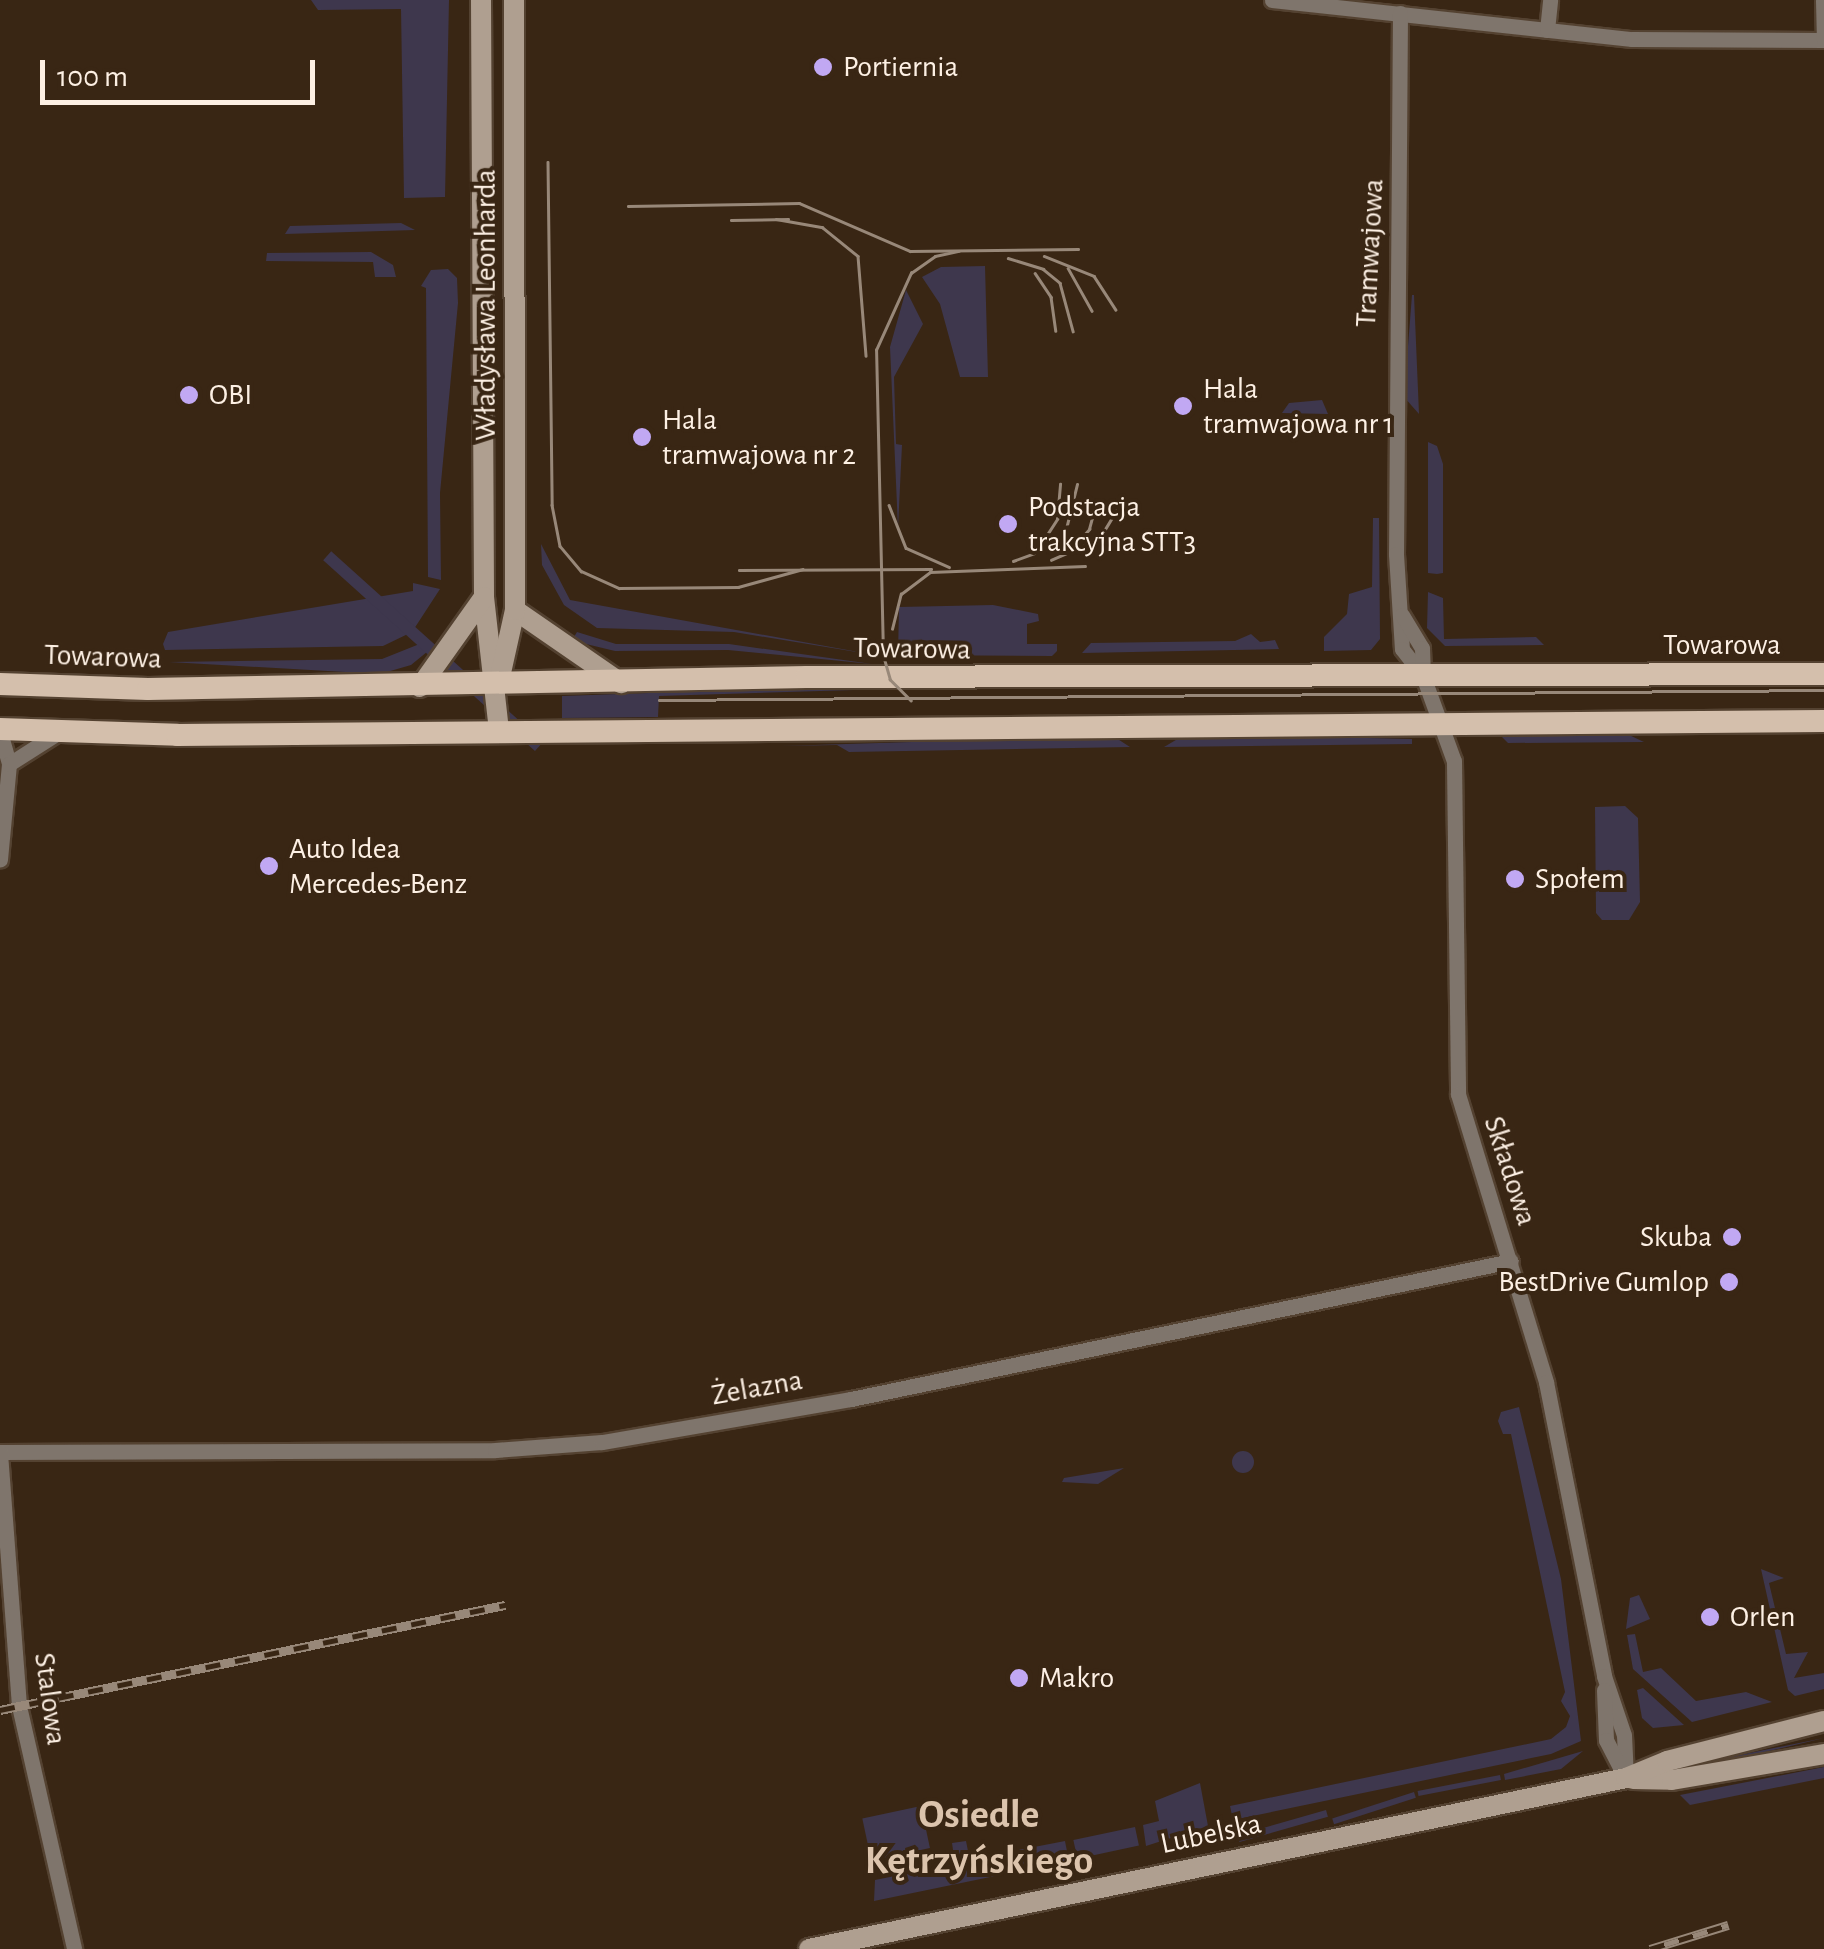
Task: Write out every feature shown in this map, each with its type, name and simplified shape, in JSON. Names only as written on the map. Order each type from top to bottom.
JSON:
[{"type":"main road","name":"Władysława Leonharda","points":[[481,0],[484,597],[488,652],[498,686]]},
{"type":"main road","name":"Władysława Leonharda","points":[[498,731],[498,686],[515,610],[514,0]]},
{"type":"main road","points":[[420,687],[484,597]]},
{"type":"main road","points":[[515,610],[621,683]]},
{"type":"main road","name":"Towarowa","points":[[0,684],[420,687],[807,676],[1824,674]]},
{"type":"main road","points":[[0,731],[1824,721]]},
{"type":"main road","name":"Lubelska","points":[[809,1949],[1626,1778],[1668,1761],[1824,1721]]},
{"type":"main road","name":"Lubelska","points":[[1626,1778],[1672,1780],[1824,1754]]},
{"type":"street","points":[[1272,0],[1547,30],[1705,42],[1824,40],[1823,0]]},
{"type":"street","points":[[1547,30],[1550,0]]},
{"type":"street","name":"Tramwajowa","points":[[1400,14],[1402,270],[1393,335],[1402,615],[1422,648],[1423,676]]},
{"type":"street","name":"Składowa","points":[[1423,676],[1454,761],[1458,1094],[1546,1382],[1604,1676],[1606,1740],[1626,1778]]},
{"type":"street","points":[[0,731],[9,764],[0,860]]},
{"type":"street","points":[[9,764],[63,732]]},
{"type":"street","name":"Żelazna","points":[[0,1452],[495,1450],[602,1442],[851,1398],[1511,1261]]},
{"type":"street","name":"Stalowa","points":[[0,1452],[19,1706],[74,1949]]},
{"type":"shaded area","points":[[311,0],[449,0],[445,197],[404,198],[401,9],[318,10]]},
{"type":"shaded area","points":[[401,223],[415,230],[285,234],[290,226]]},
{"type":"shaded area","points":[[371,252],[393,265],[396,277],[375,277],[373,262],[266,261],[267,253]]},
{"type":"shaded area","points":[[985,266],[988,377],[960,377],[940,304],[922,277],[941,267]]},
{"type":"shaded area","points":[[448,269],[457,278],[458,303],[440,493],[441,580],[428,577],[426,288],[421,286],[431,270]]},
{"type":"shaded area","points":[[906,290],[923,324],[894,377],[896,444],[902,445],[898,528],[890,347]]},
{"type":"shaded area","points":[[1414,295],[1419,414],[1404,397]]},
{"type":"shaded area","points":[[1322,400],[1328,414],[1282,413],[1289,403]]},
{"type":"shaded area","points":[[1428,442],[1437,446],[1443,464],[1443,573],[1437,574],[1428,573]]},
{"type":"shaded area","points":[[1373,518],[1379,518],[1380,639],[1371,650],[1324,651],[1324,637],[1347,614],[1349,594],[1372,587]]},
{"type":"shaded area","points":[[541,544],[570,600],[875,655],[734,632],[597,628],[564,605],[542,565]]},
{"type":"shaded area","points":[[331,551],[543,742],[535,751],[323,560]]},
{"type":"shaded area","points":[[413,583],[440,589],[412,632],[383,646],[165,650],[163,644],[168,632],[413,591]]},
{"type":"shaded area","points":[[1428,592],[1443,598],[1444,639],[1536,637],[1544,645],[1445,646],[1427,628]]},
{"type":"shaded area","points":[[993,605],[1038,614],[1039,621],[1027,624],[1027,644],[1057,644],[1057,651],[1052,656],[898,655],[899,607]]},
{"type":"shaded area","points":[[577,632],[616,644],[729,644],[872,664],[728,650],[615,651],[586,644],[574,637]]},
{"type":"shaded area","points":[[1251,634],[1260,642],[1275,640],[1279,649],[1082,653],[1091,643],[1235,641]]},
{"type":"shaded area","points":[[422,643],[433,647],[411,665],[380,674],[169,662],[382,659]]},
{"type":"shaded area","points":[[795,688],[854,690],[659,696],[658,717],[562,718],[562,696]]},
{"type":"shaded area","points":[[1186,734],[1412,739],[1412,744],[1164,747]]},
{"type":"shaded area","points":[[1627,734],[1644,742],[1508,743],[1500,735]]},
{"type":"shaded area","points":[[1113,736],[1130,747],[849,752],[837,745],[781,746]]},
{"type":"shaded area","points":[[1625,806],[1638,818],[1640,902],[1629,920],[1602,920],[1596,913],[1595,807]]},
{"type":"shaded area","points":[[1519,1407],[1561,1579],[1581,1741],[1551,1754],[1233,1820],[1230,1806],[1551,1739],[1566,1727],[1570,1716],[1561,1701],[1565,1692],[1511,1434],[1503,1434],[1498,1421],[1501,1412]]},
{"type":"shaded area","points":[[1243,1451],[1251,1454],[1251,1470],[1243,1473],[1235,1470],[1232,1462],[1235,1454]]},
{"type":"shaded area","points":[[1124,1468],[1098,1484],[1062,1482],[1064,1478]]},
{"type":"shaded area","points":[[1761,1569],[1784,1578],[1769,1583],[1786,1654],[1808,1652],[1794,1678],[1824,1673],[1824,1689],[1795,1696],[1788,1690]]},
{"type":"shaded area","points":[[1639,1595],[1650,1619],[1626,1629],[1630,1598]]},
{"type":"shaded area","points":[[1635,1634],[1643,1672],[1661,1668],[1696,1701],[1746,1692],[1772,1702],[1692,1722],[1633,1669],[1627,1635]]},
{"type":"shaded area","points":[[1643,1688],[1684,1725],[1653,1728],[1642,1718],[1637,1690]]},
{"type":"shaded area","points":[[1824,1738],[1676,1773],[1675,1768]]},
{"type":"shaded area","points":[[1583,1751],[1561,1769],[1505,1780],[1504,1774]]},
{"type":"shaded area","points":[[1824,1767],[1824,1778],[1690,1805],[1680,1795]]},
{"type":"shaded area","points":[[1500,1775],[1501,1780],[1418,1796],[1418,1791]]},
{"type":"shaded area","points":[[1200,1783],[1208,1826],[1146,1846],[1143,1825],[1159,1821],[1155,1801]]},
{"type":"shaded area","points":[[1414,1792],[1416,1798],[1334,1824],[1332,1819]]},
{"type":"shaded area","points":[[921,1806],[930,1848],[871,1861],[862,1818]]},
{"type":"shaded area","points":[[1326,1810],[1328,1817],[1239,1842],[1238,1835]]},
{"type":"shaded area","points":[[1135,1827],[1139,1846],[1077,1859],[1073,1840]]},
{"type":"shaded area","points":[[966,1841],[970,1861],[996,1856],[1000,1875],[874,1901],[875,1880],[955,1864],[952,1843]]},
{"type":"shaded area","points":[[1065,1841],[1069,1861],[1008,1872],[1004,1853]]},
{"type":"tram line","points":[[548,162],[552,505],[560,546],[581,571],[619,588],[738,587],[803,569]]},
{"type":"tram line","points":[[628,206],[799,203],[910,251],[1078,249]]},
{"type":"tram line","points":[[776,219],[822,227],[858,256],[866,356]]},
{"type":"tram line","points":[[731,220],[788,219]]},
{"type":"tram line","points":[[911,701],[890,680],[883,655],[876,350],[911,273],[935,256],[958,251]]},
{"type":"tram line","points":[[1044,256],[1094,276],[1116,310]]},
{"type":"tram line","points":[[1008,258],[1043,269],[1060,283],[1073,331]]},
{"type":"tram line","points":[[1068,268],[1092,311]]},
{"type":"tram line","points":[[1035,273],[1051,297],[1056,331]]},
{"type":"tram line","points":[[1041,544],[1057,519],[1060,484]]},
{"type":"tram line","points":[[1013,561],[1048,548],[1065,533],[1077,484]]},
{"type":"tram line","points":[[1071,550],[1089,529],[1096,503]]},
{"type":"tram line","points":[[1051,560],[1099,539],[1121,503]]},
{"type":"tram line","points":[[889,505],[906,548],[949,567]]},
{"type":"tram line","points":[[892,629],[901,594],[930,572],[1085,566]]},
{"type":"tram line","points":[[739,570],[931,569]]},
{"type":"tram line","points":[[659,700],[1824,690]]},
{"type":"railway","points":[[0,1710],[505,1605]]},
{"type":"railway","points":[[1650,1949],[1728,1925]]},
{"type":"place","name":"Portiernia","points":[[823,67]]},
{"type":"place","name":"OBI","points":[[189,395]]},
{"type":"place","name":"Hala tramwajowa nr 1","points":[[1183,406]]},
{"type":"place","name":"Hala tramwajowa nr 2","points":[[642,437]]},
{"type":"place","name":"Podstacja trakcyjna STT3","points":[[1008,524]]},
{"type":"place","name":"Auto Idea Mercedes-Benz","points":[[269,866]]},
{"type":"place","name":"Społem","points":[[1515,879]]},
{"type":"place","name":"Skuba","points":[[1732,1237]]},
{"type":"place","name":"BestDrive Gumlop","points":[[1729,1282]]},
{"type":"place","name":"Orlen","points":[[1710,1617]]},
{"type":"place","name":"Makro","points":[[1019,1678]]},
{"type":"district","name":"Osiedle Kętrzyńskiego","points":[[979,1838]]}]
